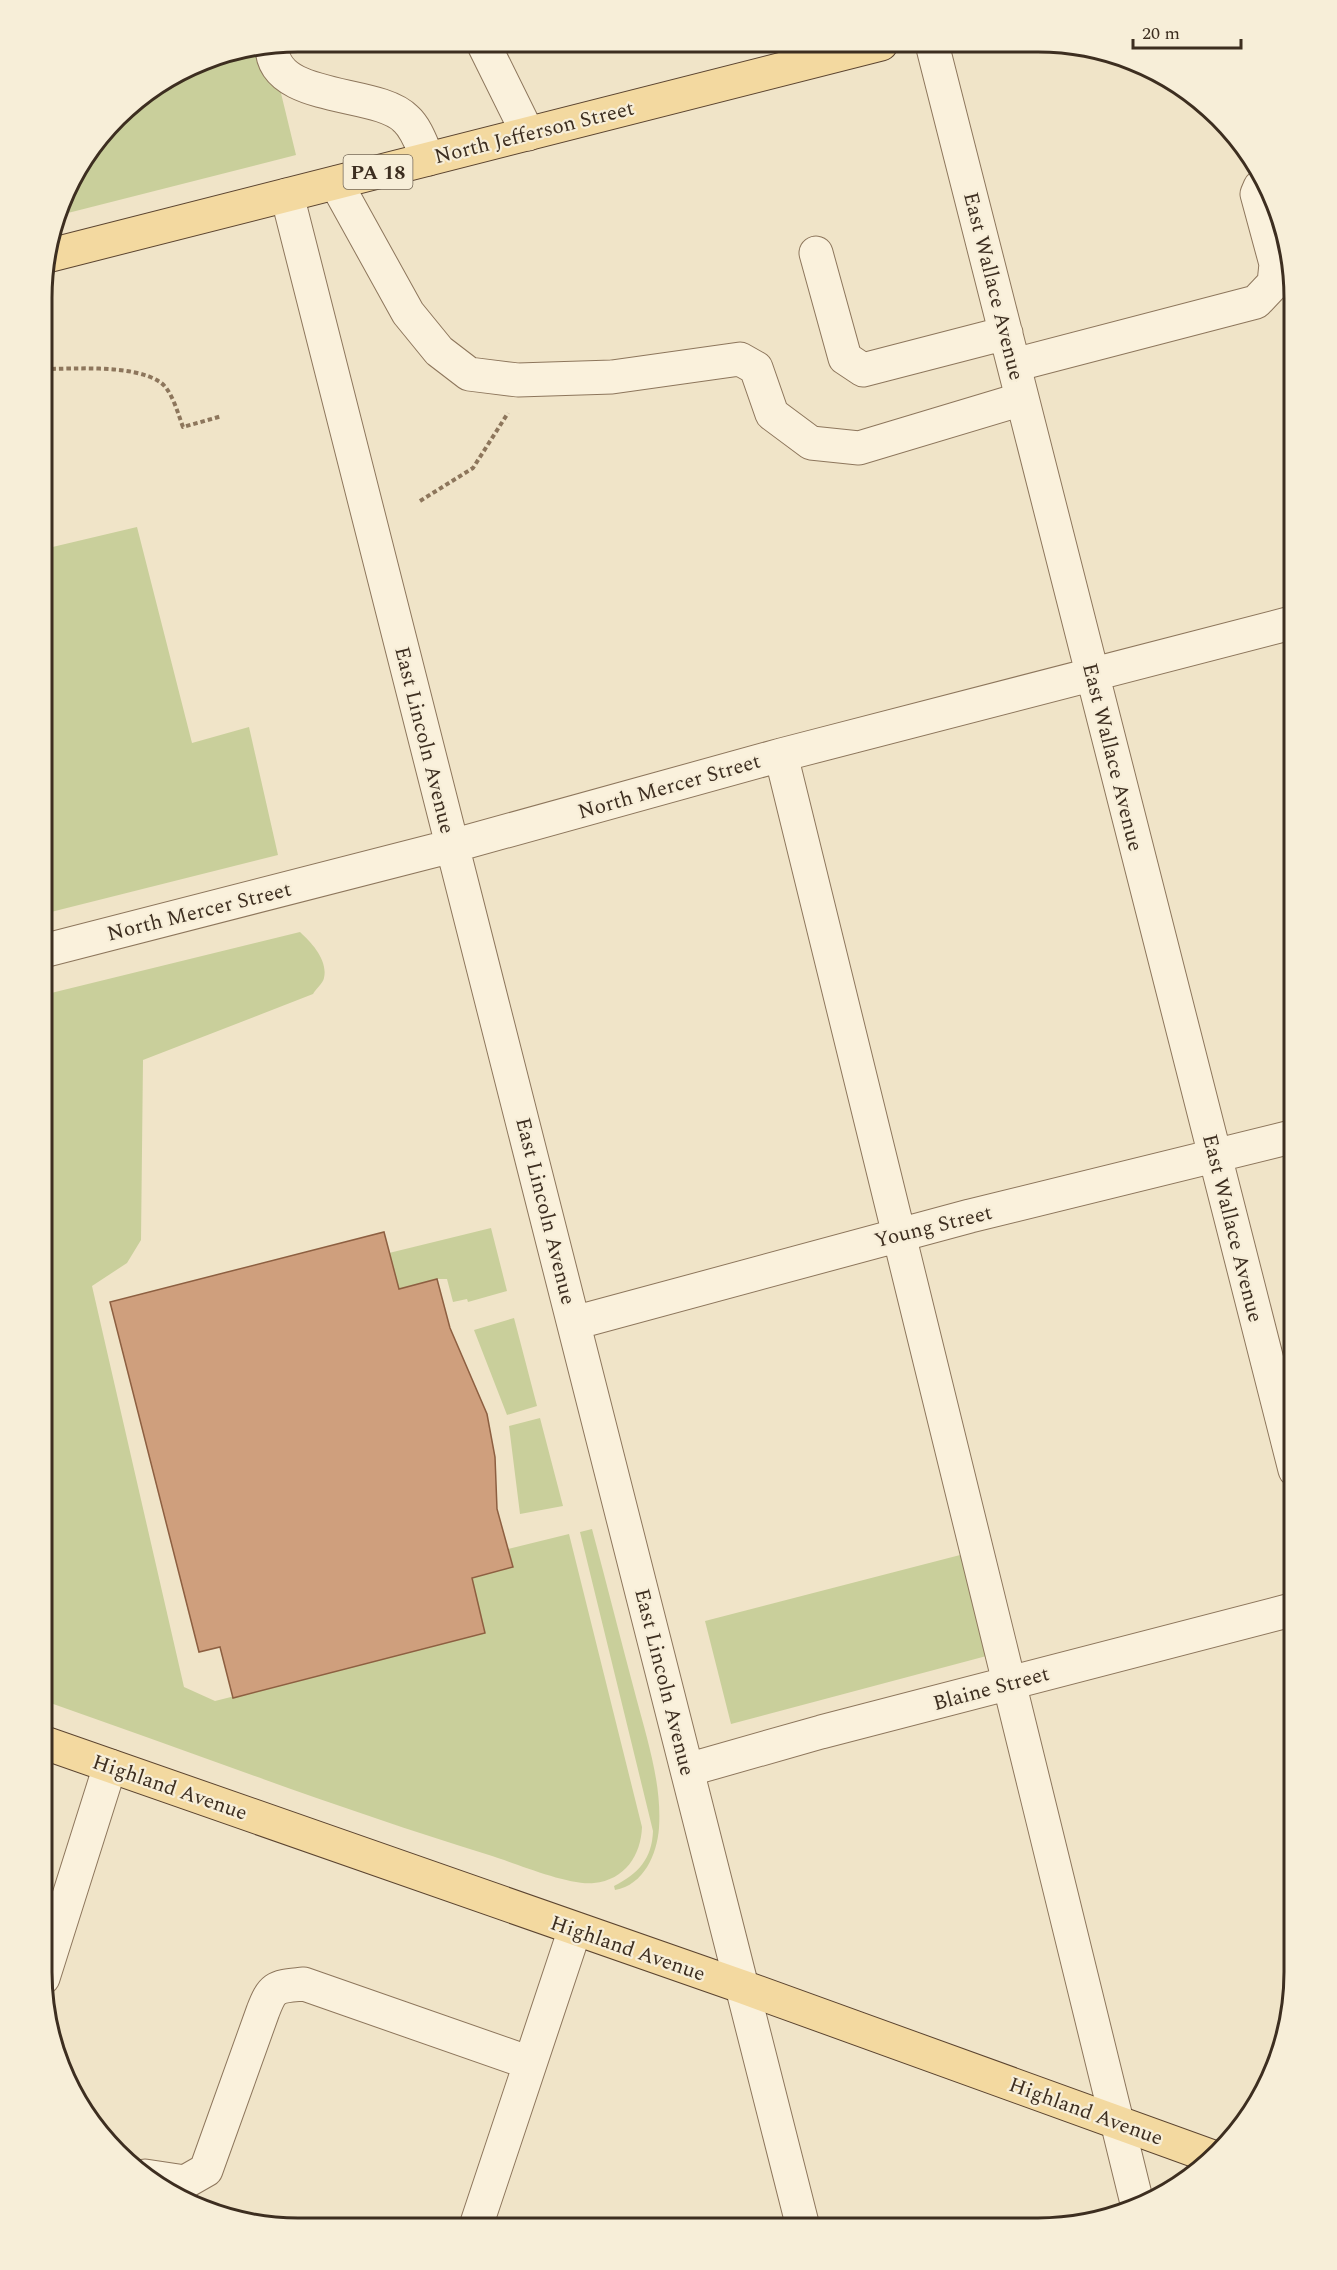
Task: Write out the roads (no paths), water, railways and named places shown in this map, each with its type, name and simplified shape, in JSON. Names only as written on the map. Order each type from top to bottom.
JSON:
[{"type":"main road","name":"North Jefferson Street","points":[[57,254],[850,52]]},
{"type":"main road","name":"Highland Avenue","points":[[52,1746],[742,1988],[1204,2153]]},
{"type":"street","points":[[487,52],[528,134]]},
{"type":"street","name":"East Wallace Avenue","points":[[934,52],[1284,1427]]},
{"type":"street","points":[[272,54],[283,72],[300,85],[388,108],[406,118],[416,131],[428,159]]},
{"type":"street","points":[[336,183],[408,313],[439,351],[469,374],[518,380],[651,374],[740,359],[756,368],[772,414],[811,443],[860,448],[1022,399]]},
{"type":"street","points":[[1259,190],[1257,194],[1281,259]]},
{"type":"street","name":"East Lincoln Avenue","points":[[287,195],[802,2218]]},
{"type":"street","points":[[816,254],[845,358],[863,370],[1006,333]]},
{"type":"street","points":[[1014,365],[1256,302],[1274,283],[1282,263]]},
{"type":"street","name":"North Mercer Street","points":[[52,949],[452,846],[781,754],[1284,625]]},
{"type":"street","points":[[781,754],[1136,2197]]},
{"type":"street","name":"Young Street","points":[[574,1323],[900,1234],[1215,1158],[1284,1139]]},
{"type":"street","name":"Blaine Street","points":[[687,1770],[1284,1612]]},
{"type":"street","points":[[52,1949],[110,1766]]},
{"type":"street","points":[[479,2218],[575,1929]]},
{"type":"street","points":[[168,2179],[185,2182],[206,2170],[270,1992],[279,1986],[304,1984],[530,2063]]}]
